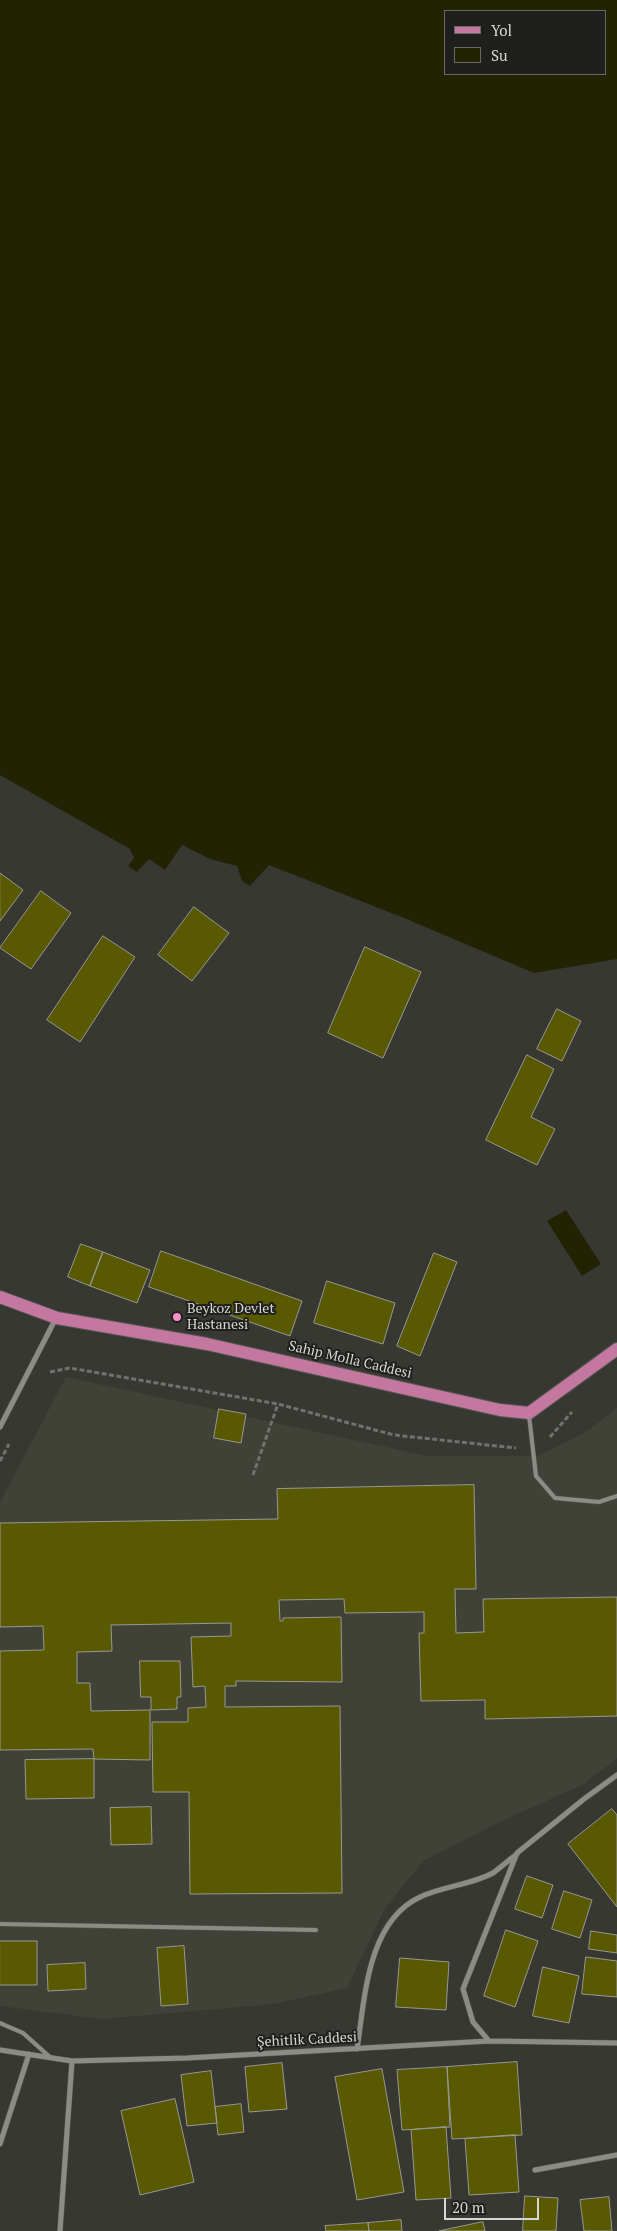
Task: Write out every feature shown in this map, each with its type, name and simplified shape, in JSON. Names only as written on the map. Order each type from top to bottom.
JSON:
[{"type":"main road","name":"Sahip Molla Caddesi","points":[[0,1297],[57,1318],[207,1344],[500,1410],[529,1413]]},
{"type":"main road","points":[[529,1413],[617,1349]]},
{"type":"street","points":[[0,1427],[57,1318]]},
{"type":"street","points":[[357,2049],[367,1986],[379,1941],[395,1916],[420,1897],[492,1873],[584,1799],[617,1776]]},
{"type":"street","points":[[489,2041],[473,2022],[463,1989],[517,1854]]},
{"type":"street","name":"Şehitlik Caddesi","points":[[0,2050],[72,2061],[357,2049],[489,2041],[617,2043]]},
{"type":"street","points":[[0,2144],[29,2054]]},
{"type":"street","points":[[60,2231],[72,2061]]},
{"type":"street","points":[[535,2170],[617,2155]]},
{"type":"lane","points":[[529,1413],[536,1476],[555,1498],[599,1502],[617,1496]]},
{"type":"lane","points":[[0,1924],[316,1930]]},
{"type":"lane","points":[[0,2023],[23,2033],[51,2058]]},
{"type":"path","points":[[48,1372],[70,1368],[278,1404],[394,1435],[521,1448]]},
{"type":"path","points":[[253,1476],[278,1404]]},
{"type":"path","points":[[0,1461],[13,1437]]},
{"type":"shaded area","points":[[66,1377],[427,1456],[538,1456],[586,1432],[617,1408],[617,1758],[584,1784],[506,1819],[423,1861],[385,1908],[347,1988],[274,2004],[102,2019],[0,2006],[0,1502]]},
{"type":"water","points":[[0,0],[617,0],[617,959],[534,973],[404,918],[269,865],[250,886],[242,881],[237,866],[210,859],[182,845],[165,870],[149,859],[137,872],[128,866],[134,858],[130,849],[0,775]]},
{"type":"water","points":[[566,1210],[601,1264],[582,1276],[547,1221]]},
{"type":"building","points":[[0,873],[23,890],[0,921]]},
{"type":"building","points":[[41,891],[71,913],[31,969],[0,948]]},
{"type":"building","points":[[194,907],[229,933],[192,981],[158,955]]},
{"type":"building","points":[[103,936],[135,957],[80,1042],[47,1020]]},
{"type":"building","points":[[365,947],[421,972],[383,1058],[328,1033]]},
{"type":"building","points":[[557,1009],[581,1021],[562,1061],[537,1049]]},
{"type":"building","points":[[527,1055],[554,1069],[531,1117],[555,1129],[537,1165],[486,1140]]},
{"type":"building","points":[[81,1244],[103,1252],[90,1286],[68,1277]]},
{"type":"building","points":[[161,1251],[302,1301],[290,1336],[149,1287]]},
{"type":"building","points":[[103,1252],[150,1270],[137,1303],[90,1286]]},
{"type":"building","points":[[434,1253],[457,1262],[420,1356],[397,1346]]},
{"type":"building","points":[[327,1281],[395,1303],[383,1344],[314,1323]]},
{"type":"building","points":[[219,1409],[246,1414],[241,1443],[214,1438]]},
{"type":"building","points":[[474,1485],[476,1589],[455,1589],[456,1633],[484,1632],[483,1599],[617,1597],[617,1716],[485,1719],[485,1700],[421,1701],[419,1633],[424,1633],[424,1612],[345,1613],[344,1599],[279,1600],[280,1621],[283,1621],[283,1618],[341,1617],[342,1682],[236,1681],[236,1686],[225,1686],[225,1707],[340,1706],[342,1893],[190,1894],[189,1792],[153,1792],[152,1722],[188,1722],[188,1708],[206,1707],[205,1686],[193,1687],[191,1637],[231,1636],[231,1623],[111,1625],[112,1651],[77,1652],[77,1683],[90,1683],[91,1711],[150,1710],[150,1760],[94,1759],[93,1749],[0,1750],[0,1651],[44,1650],[43,1626],[0,1627],[0,1523],[278,1519],[277,1489]]},
{"type":"building","points":[[140,1661],[180,1661],[181,1697],[177,1697],[177,1709],[151,1710],[151,1697],[141,1697]]},
{"type":"building","points":[[94,1759],[94,1798],[26,1799],[25,1760]]},
{"type":"building","points":[[151,1807],[152,1844],[111,1845],[110,1808]]},
{"type":"building","points":[[612,1809],[617,1815],[617,1907],[568,1844]]},
{"type":"building","points":[[527,1876],[553,1885],[542,1918],[515,1909]]},
{"type":"building","points":[[564,1891],[592,1900],[580,1938],[552,1929]]},
{"type":"building","points":[[506,1930],[538,1941],[515,2007],[484,1996]]},
{"type":"building","points":[[591,1931],[617,1935],[617,1953],[589,1949]]},
{"type":"building","points":[[0,1941],[37,1941],[37,1985],[0,1985]]},
{"type":"building","points":[[184,1946],[188,2004],[161,2006],[157,1948]]},
{"type":"building","points":[[586,1957],[617,1961],[617,1997],[582,1994]]},
{"type":"building","points":[[400,1958],[449,1962],[446,2010],[396,2007]]},
{"type":"building","points":[[85,1963],[86,1989],[48,1991],[47,1965]]},
{"type":"building","points":[[543,1967],[579,1976],[569,2023],[533,2016]]},
{"type":"building","points":[[517,2062],[522,2135],[452,2139],[447,2067]]},
{"type":"building","points":[[282,2063],[287,2109],[249,2112],[245,2067]]},
{"type":"building","points":[[447,2067],[450,2127],[402,2130],[397,2070]]},
{"type":"building","points":[[382,2069],[404,2192],[357,2200],[335,2077]]},
{"type":"building","points":[[211,2071],[217,2123],[187,2126],[181,2075]]},
{"type":"building","points":[[175,2099],[194,2182],[140,2195],[121,2111]]},
{"type":"building","points":[[241,2104],[244,2132],[218,2135],[215,2107]]},
{"type":"building","points":[[446,2127],[451,2198],[416,2200],[411,2130]]},
{"type":"building","points":[[515,2135],[519,2192],[469,2195],[465,2139]]},
{"type":"building","points":[[525,2196],[558,2198],[556,2231],[523,2231]]},
{"type":"building","points":[[609,2197],[612,2231],[584,2231],[580,2200]]},
{"type":"building","points":[[401,2220],[402,2231],[369,2231],[368,2223]]},
{"type":"building","points":[[483,2222],[485,2231],[439,2231]]},
{"type":"building","points":[[368,2223],[369,2231],[326,2231],[325,2226]]},
{"type":"place","name":"Beykoz Devlet Hastanesi","points":[[177,1317]]}]
